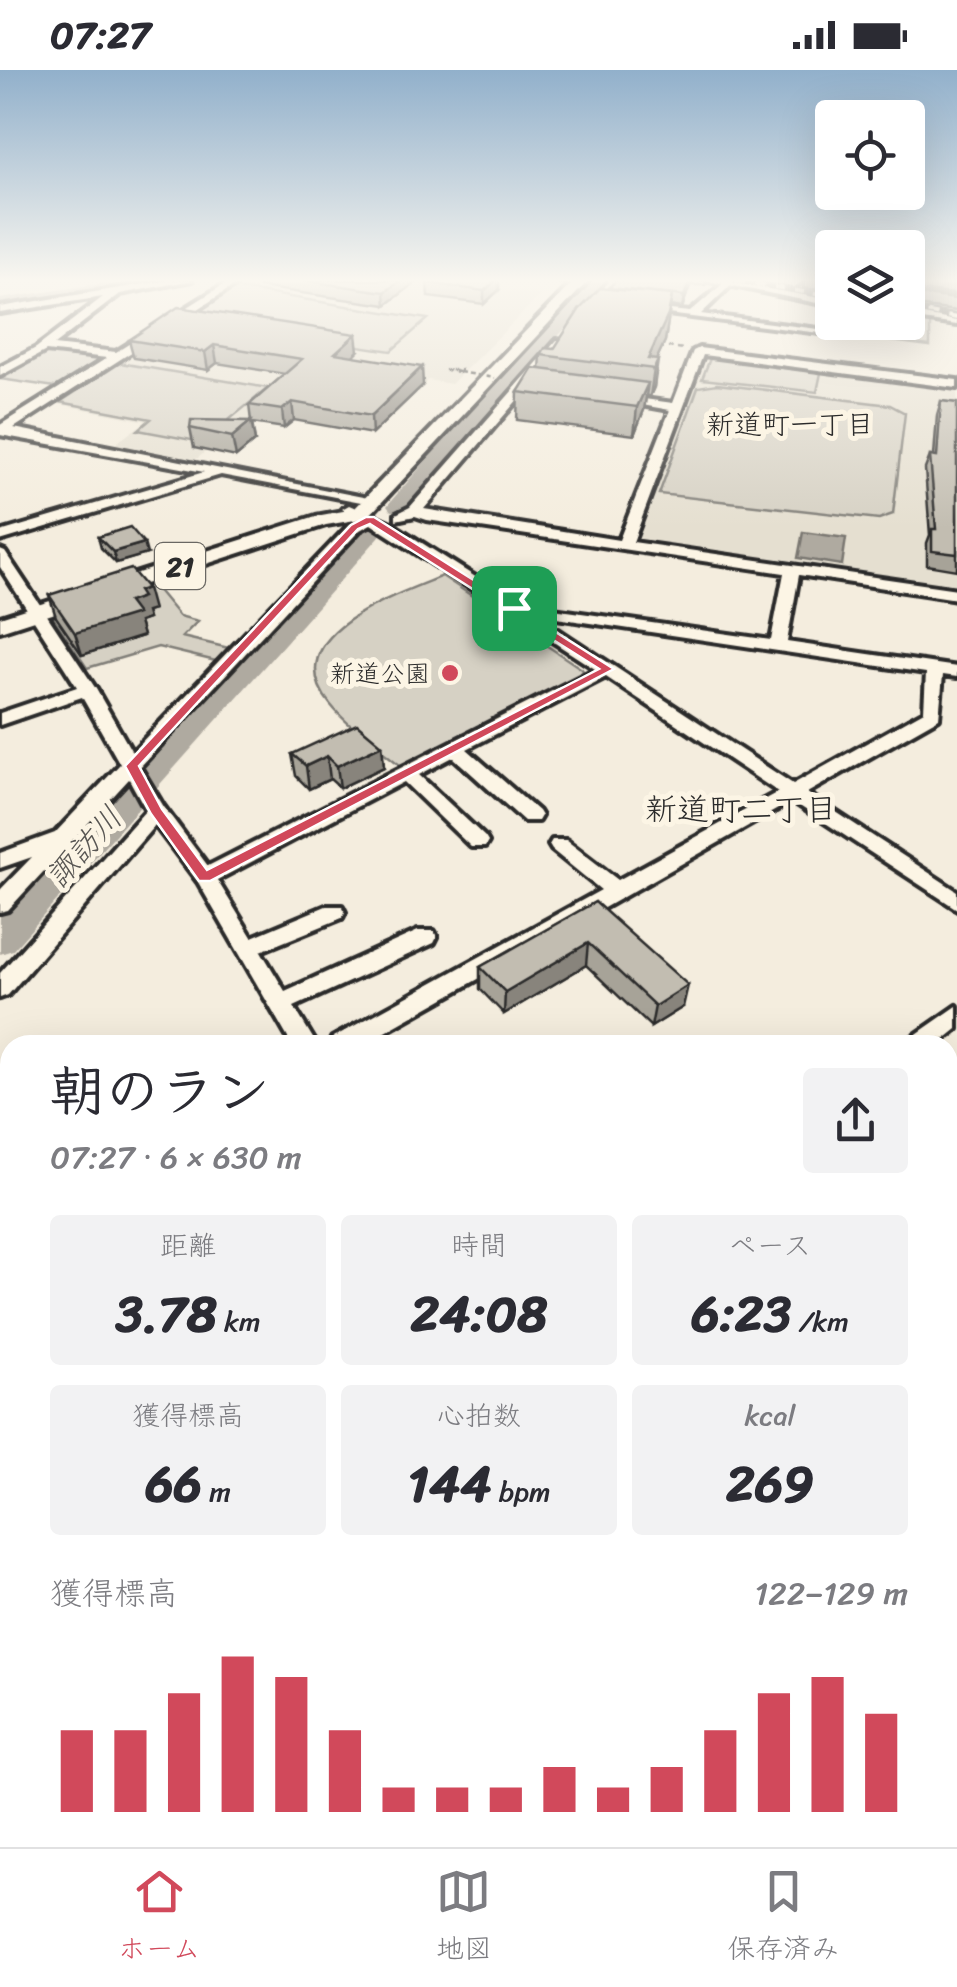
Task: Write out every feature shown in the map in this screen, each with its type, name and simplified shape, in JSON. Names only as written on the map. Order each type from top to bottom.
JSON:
[{"type":"main road","points":[[365,513],[492,363]]},
{"type":"main road","name":"21","points":[[0,624],[323,520],[365,513]]},
{"type":"main road","name":"21","points":[[0,616],[34,610]]},
{"type":"street","points":[[3,431],[106,363]]},
{"type":"street","points":[[415,510],[539,363]]},
{"type":"street","points":[[624,545],[695,363]]},
{"type":"street","points":[[803,363],[957,384]]},
{"type":"street","points":[[478,378],[540,390]]},
{"type":"street","points":[[599,397],[678,407]]},
{"type":"street","points":[[3,431],[221,471],[365,513],[957,901]]},
{"type":"street","points":[[0,536],[221,471]]},
{"type":"street","points":[[365,513],[415,510],[427,516],[957,594]]},
{"type":"street","points":[[0,904],[63,837],[135,771],[365,513]]},
{"type":"street","points":[[0,555],[300,1035]]},
{"type":"street","points":[[778,645],[792,570]]},
{"type":"street","points":[[514,608],[957,672]]},
{"type":"street","points":[[204,878],[608,669]]},
{"type":"street","points":[[359,1035],[933,714],[934,669]]},
{"type":"street","points":[[0,719],[86,689]]},
{"type":"street","points":[[455,749],[532,816]]},
{"type":"street","points":[[407,774],[478,842]]},
{"type":"street","points":[[0,988],[154,807]]},
{"type":"street","points":[[0,861],[63,837]]},
{"type":"street","points":[[559,845],[616,890]]},
{"type":"street","points":[[247,948],[334,912]]},
{"type":"street","points":[[280,1004],[426,938]]},
{"type":"street","points":[[933,1035],[957,1016]]},
{"type":"shaded area","points":[[26,363],[103,363],[62,388],[0,379]]},
{"type":"shaded area","points":[[114,363],[472,363],[451,384],[428,380],[424,384],[347,371],[306,372],[230,437],[220,439],[192,463],[111,447],[146,421],[53,403]]},
{"type":"shaded area","points":[[120,363],[268,388],[202,442],[138,430],[151,419],[60,402]]},
{"type":"shaded area","points":[[705,363],[770,363],[957,387],[957,589],[634,542]]},
{"type":"shaded area","points":[[708,363],[822,368],[817,392],[702,379]]},
{"type":"shaded area","points":[[717,384],[890,405],[905,413],[893,514],[879,519],[659,494],[698,387]]},
{"type":"shaded area","points":[[803,532],[846,538],[842,565],[798,558]]},
{"type":"shaded area","name":"新道公園","points":[[442,576],[582,669],[585,675],[401,766],[330,704],[317,679],[318,658],[329,638],[348,621],[397,594]]},
{"type":"shaded area","points":[[151,582],[179,616],[198,621],[182,637],[233,649],[220,662],[158,647],[87,668],[50,613]]},
{"type":"building","points":[[297,363],[397,363],[422,367],[371,416],[292,402],[282,410],[249,405]]},
{"type":"building","points":[[605,363],[657,363],[654,369]]},
{"type":"building","points":[[533,368],[648,383],[637,407],[518,392]]},
{"type":"building","points":[[941,401],[957,403],[957,554],[932,551],[932,529],[936,529],[930,456],[937,457]]},
{"type":"building","points":[[191,420],[251,421],[232,437],[190,428]]},
{"type":"building","points":[[130,527],[144,543],[113,552],[98,537]]},
{"type":"building","points":[[131,569],[147,588],[138,591],[142,597],[128,602],[137,614],[75,633],[49,595]]},
{"type":"building","points":[[357,724],[382,745],[337,766],[327,756],[306,766],[292,754]]},
{"type":"building","points":[[595,902],[688,985],[655,1006],[588,943],[505,992],[480,967]]},
{"type":"waterway","name":"諏訪川","points":[[399,506],[523,363]]},
{"type":"waterway","name":"諏訪川","points":[[0,940],[370,532]]},
{"type":"place","name":"新道公園","points":[[450,673]]},
{"type":"district","name":"新道町一丁目","points":[[790,424]]},
{"type":"district","name":"新道町二丁目","points":[[741,809]]},
{"type":"route","points":[[370,519],[384,525],[514,608],[608,669],[204,878],[156,811],[132,766],[360,523],[370,519]]}]
